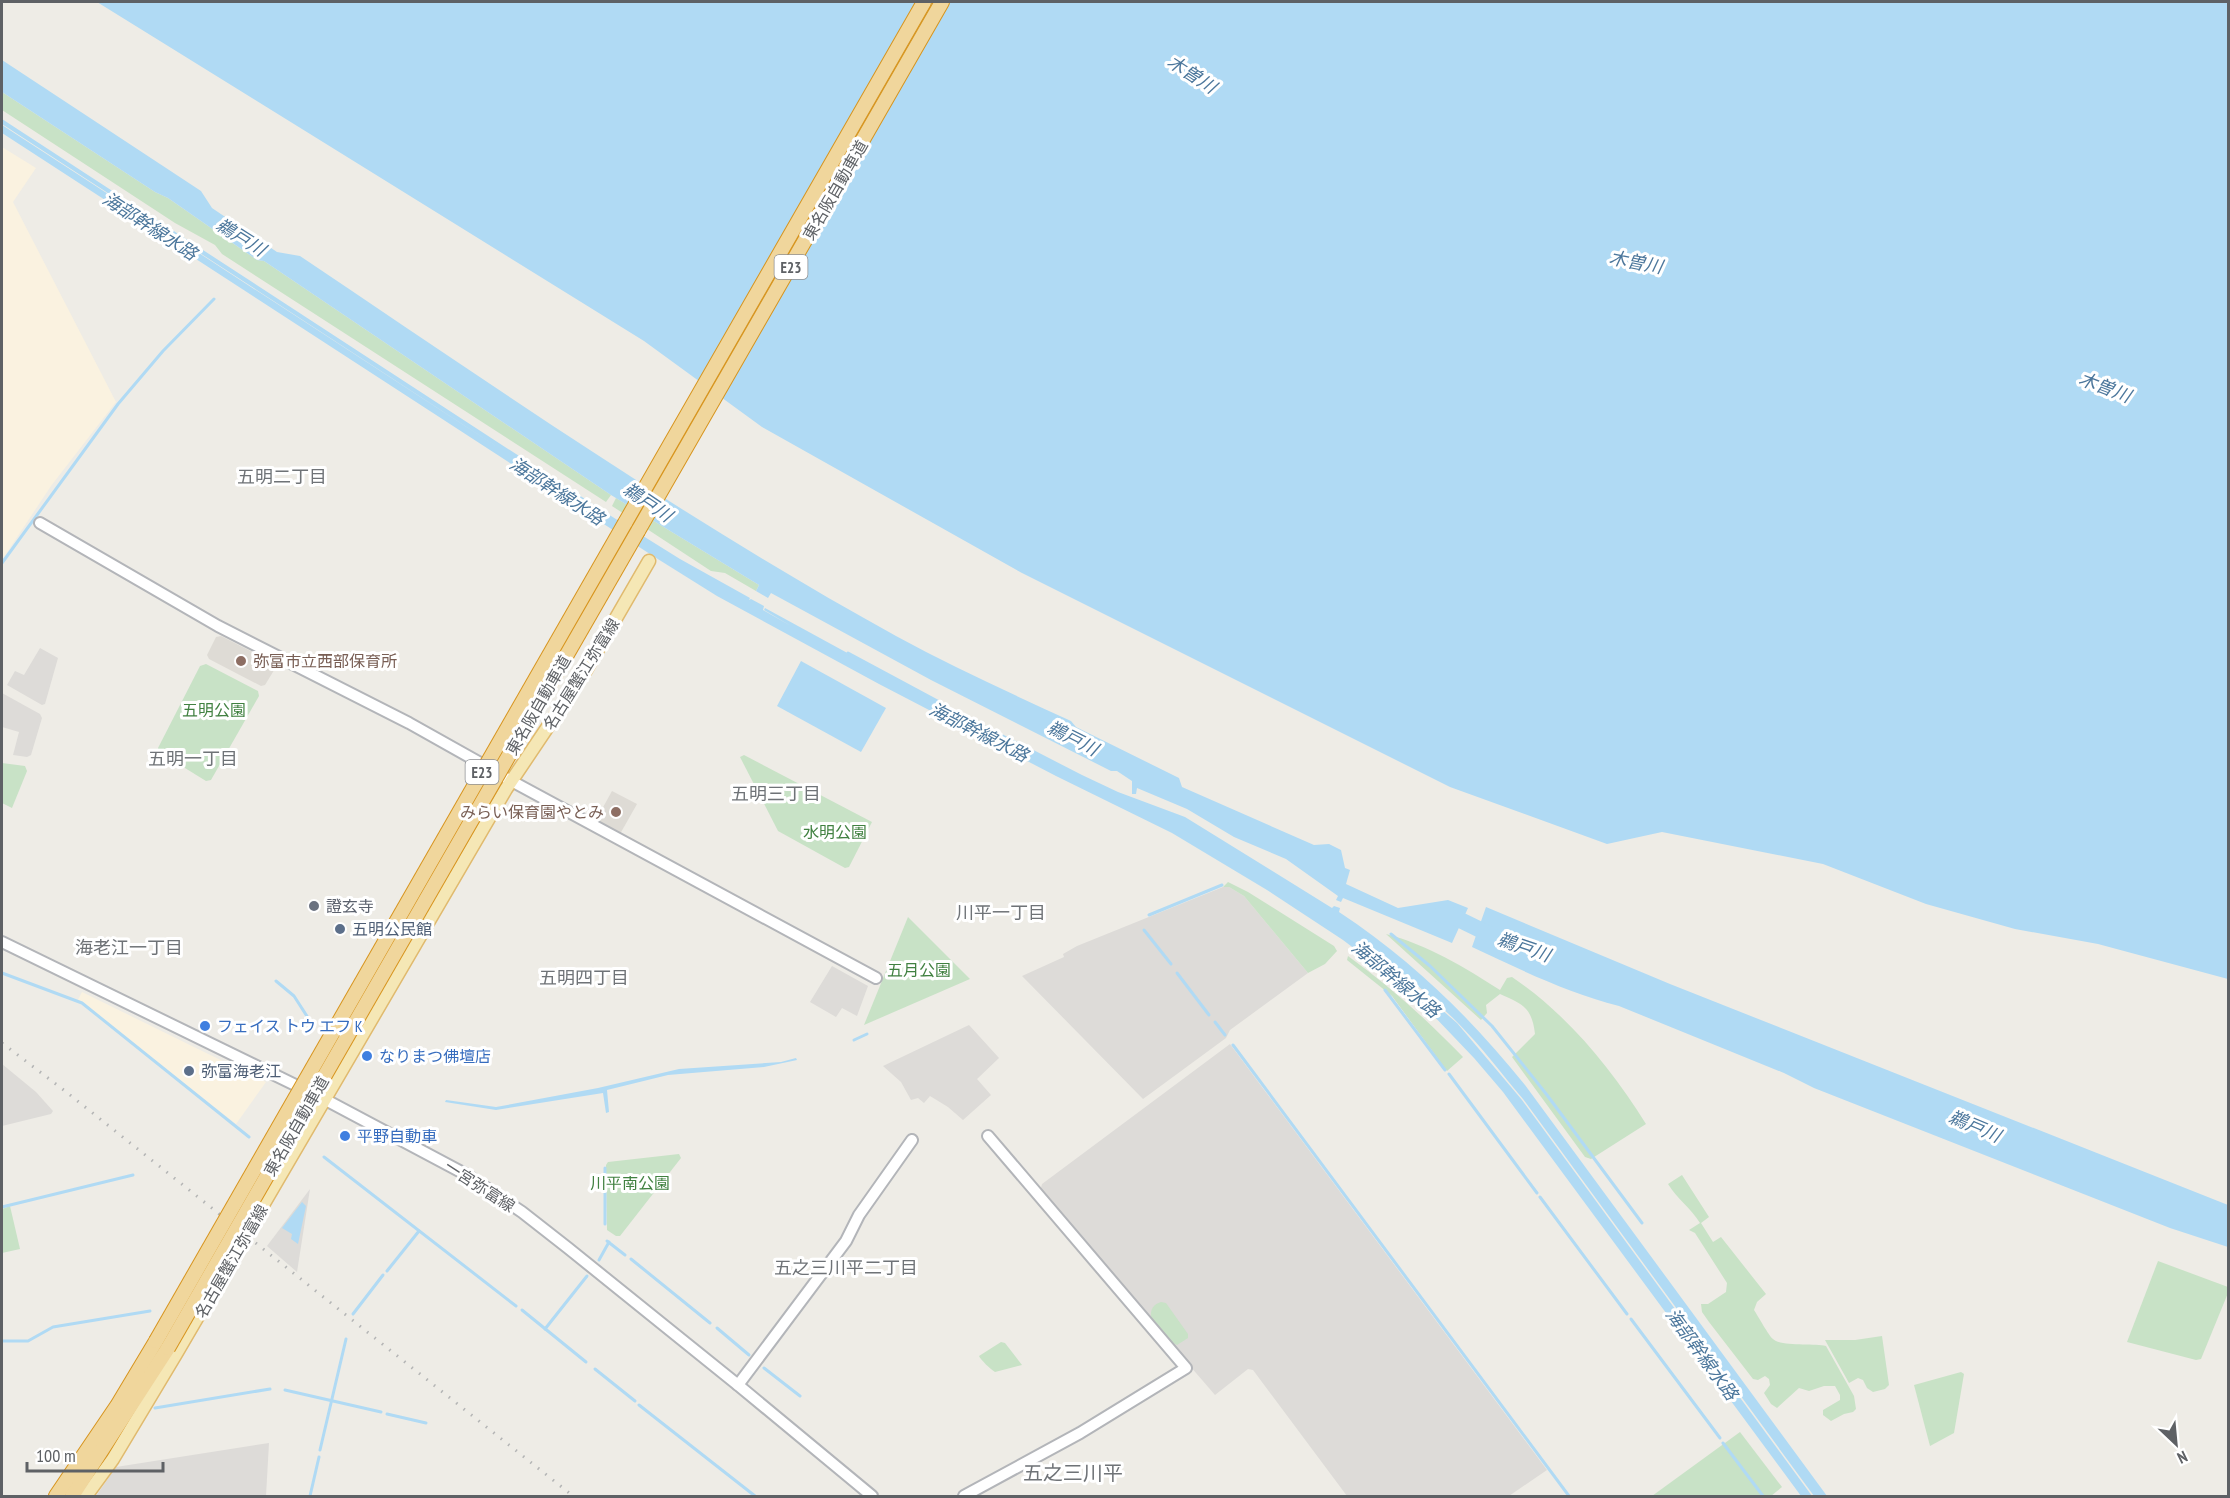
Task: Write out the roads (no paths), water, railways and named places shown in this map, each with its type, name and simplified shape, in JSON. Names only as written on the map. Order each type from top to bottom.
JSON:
[{"type":"highway","name":"東名阪自動車道","points":[[56,1497],[117,1406],[156,1341],[924,2]]},
{"type":"highway","name":"東名阪自動車道","points":[[72,1497],[168,1348],[942,2]]},
{"type":"main road","name":"名古屋蟹江弥富線","points":[[86,1497],[113,1459],[176,1354],[511,781],[580,679],[649,561]]},
{"type":"street","points":[[40,523],[218,626],[409,723],[511,781],[876,978]]},
{"type":"street","name":"一宮弥富線","points":[[2,942],[324,1099],[467,1175],[568,1248],[872,1497]]},
{"type":"street","points":[[964,1497],[1121,1409],[1186,1368],[988,1136]]},
{"type":"street","points":[[738,1385],[846,1240],[860,1215],[912,1140]]},
{"type":"water","name":"木曽川","points":[[97,2],[2228,2],[2228,979],[2098,944],[2015,929],[1926,904],[1823,864],[1662,832],[1607,844],[1450,787],[1022,573],[762,427],[644,341]]},
{"type":"water","points":[[2,60],[201,191],[212,208],[277,252],[300,256],[668,500],[819,592],[917,647],[1071,721],[1076,727],[1179,778],[1182,787],[1314,845],[1329,844],[1341,850],[1345,868],[1350,870],[1346,884],[1398,908],[1448,900],[1468,908],[1452,943],[1343,898],[1341,902],[1336,900],[1338,896],[1286,859],[1234,837],[1187,809],[1137,788],[1136,794],[1132,794],[1132,781],[1117,771],[1111,771],[931,680],[771,593],[768,598],[756,591],[759,585],[611,495],[264,261],[257,260],[168,198],[155,192],[2,92]]},
{"type":"water","name":"海部幹線水路","points":[[2,119],[611,516],[680,559],[750,598],[749,600],[764,606],[763,610],[791,626],[764,610],[765,608],[895,679],[1082,775],[1118,792],[1185,817],[1332,908],[1334,906],[1340,908],[1339,912],[1392,950],[1439,991],[1483,1036],[1525,1085],[1827,1496],[1814,1496],[1523,1099],[1491,1060],[1447,1012],[1384,958],[1373,950],[1457,1023],[1522,1100],[1812,1496],[1801,1496],[1503,1092],[1409,990],[1343,940],[1267,890],[1172,833],[879,684],[717,596],[2,133],[2,125],[591,508],[2,124]]},
{"type":"water","points":[[801,661],[886,708],[861,752],[777,706]]},
{"type":"water","points":[[1486,907],[1670,984],[2228,1205],[2228,1247],[2170,1228],[1814,1088],[1784,1073],[1619,1006],[1562,987],[1508,964],[1472,947]]},
{"type":"water","points":[[796,1058],[797,1060],[764,1067],[668,1075],[607,1090],[609,1112],[606,1113],[603,1093],[496,1110],[445,1102],[446,1100],[496,1107],[598,1088],[679,1069],[781,1062]]},
{"type":"water","points":[[302,1202],[306,1206],[298,1244],[291,1239],[292,1234],[282,1228]]},
{"type":"waterway","points":[[2,563],[118,404],[163,351],[214,299]]},
{"type":"waterway","name":"海部幹線水路","points":[[848,653],[943,704]]},
{"type":"waterway","points":[[1149,915],[1222,885]]},
{"type":"waterway","name":"鵜戸川","points":[[1441,915],[1450,915],[1497,938]]},
{"type":"waterway","points":[[1144,930],[1171,964]]},
{"type":"waterway","points":[[1391,934],[1430,966],[1492,1026],[1547,1095],[1642,1223]]},
{"type":"waterway","points":[[2,973],[82,1003],[249,1137]]},
{"type":"waterway","points":[[1177,973],[1209,1015]]},
{"type":"waterway","points":[[276,981],[294,996],[312,1024]]},
{"type":"waterway","name":"海部幹線水路","points":[[1385,990],[1445,1070]]},
{"type":"waterway","points":[[1215,1022],[1225,1035]]},
{"type":"waterway","points":[[854,1040],[867,1034]]},
{"type":"waterway","points":[[1233,1045],[1569,1496]]},
{"type":"waterway","points":[[1449,1074],[1537,1193]]},
{"type":"waterway","points":[[324,1157],[516,1306]]},
{"type":"waterway","points":[[605,1168],[605,1224]]},
{"type":"waterway","points":[[2,1207],[133,1175]]},
{"type":"waterway","points":[[1540,1197],[1627,1314]]},
{"type":"waterway","points":[[387,1271],[419,1231]]},
{"type":"waterway","points":[[607,1241],[625,1255]]},
{"type":"waterway","points":[[599,1260],[609,1242]]},
{"type":"waterway","points":[[631,1259],[710,1323]]},
{"type":"waterway","points":[[353,1314],[383,1275]]},
{"type":"waterway","points":[[545,1329],[587,1276]]},
{"type":"waterway","points":[[522,1310],[586,1362]]},
{"type":"waterway","points":[[2,1341],[28,1341],[53,1327],[150,1311]]},
{"type":"waterway","points":[[1631,1319],[1720,1438]]},
{"type":"waterway","points":[[717,1328],[749,1355]]},
{"type":"waterway","points":[[320,1450],[346,1339]]},
{"type":"waterway","points":[[764,1368],[800,1396]]},
{"type":"waterway","points":[[595,1369],[635,1401]]},
{"type":"waterway","points":[[155,1408],[270,1389]]},
{"type":"waterway","points":[[285,1390],[381,1412]]},
{"type":"waterway","points":[[639,1405],[755,1496]]},
{"type":"waterway","points":[[387,1414],[426,1423]]},
{"type":"waterway","points":[[1723,1443],[1763,1496]]},
{"type":"waterway","points":[[310,1496],[319,1457]]},
{"type":"railway","points":[[2,1043],[573,1496]]},
{"type":"place","name":"弥富市立西部保育所","points":[[241,661]]},
{"type":"place","name":"みらい保育園やとみ","points":[[616,812]]},
{"type":"place","name":"證玄寺","points":[[314,906]]},
{"type":"place","name":"五明公民館","points":[[340,929]]},
{"type":"place","name":"フェイス トウ エフ K","points":[[205,1026]]},
{"type":"place","name":"なりまつ佛壇店","points":[[367,1056]]},
{"type":"place","name":"弥富海老江","points":[[189,1071]]},
{"type":"place","name":"平野自動車","points":[[345,1136]]},
{"type":"district","name":"五明二丁目","points":[[282,476]]},
{"type":"district","name":"五明一丁目","points":[[193,758]]},
{"type":"district","name":"五明三丁目","points":[[776,793]]},
{"type":"district","name":"川平一丁目","points":[[1001,912]]},
{"type":"district","name":"海老江一丁目","points":[[129,947]]},
{"type":"district","name":"五明四丁目","points":[[584,977]]},
{"type":"district","name":"五之三川平二丁目","points":[[846,1267]]},
{"type":"district","name":"五之三川平","points":[[1073,1473]]},
{"type":"park label","name":"五明公園","points":[[214,710]]},
{"type":"park label","name":"水明公園","points":[[835,832]]},
{"type":"park label","name":"五月公園","points":[[919,970]]},
{"type":"park label","name":"川平南公園","points":[[630,1183]]}]
